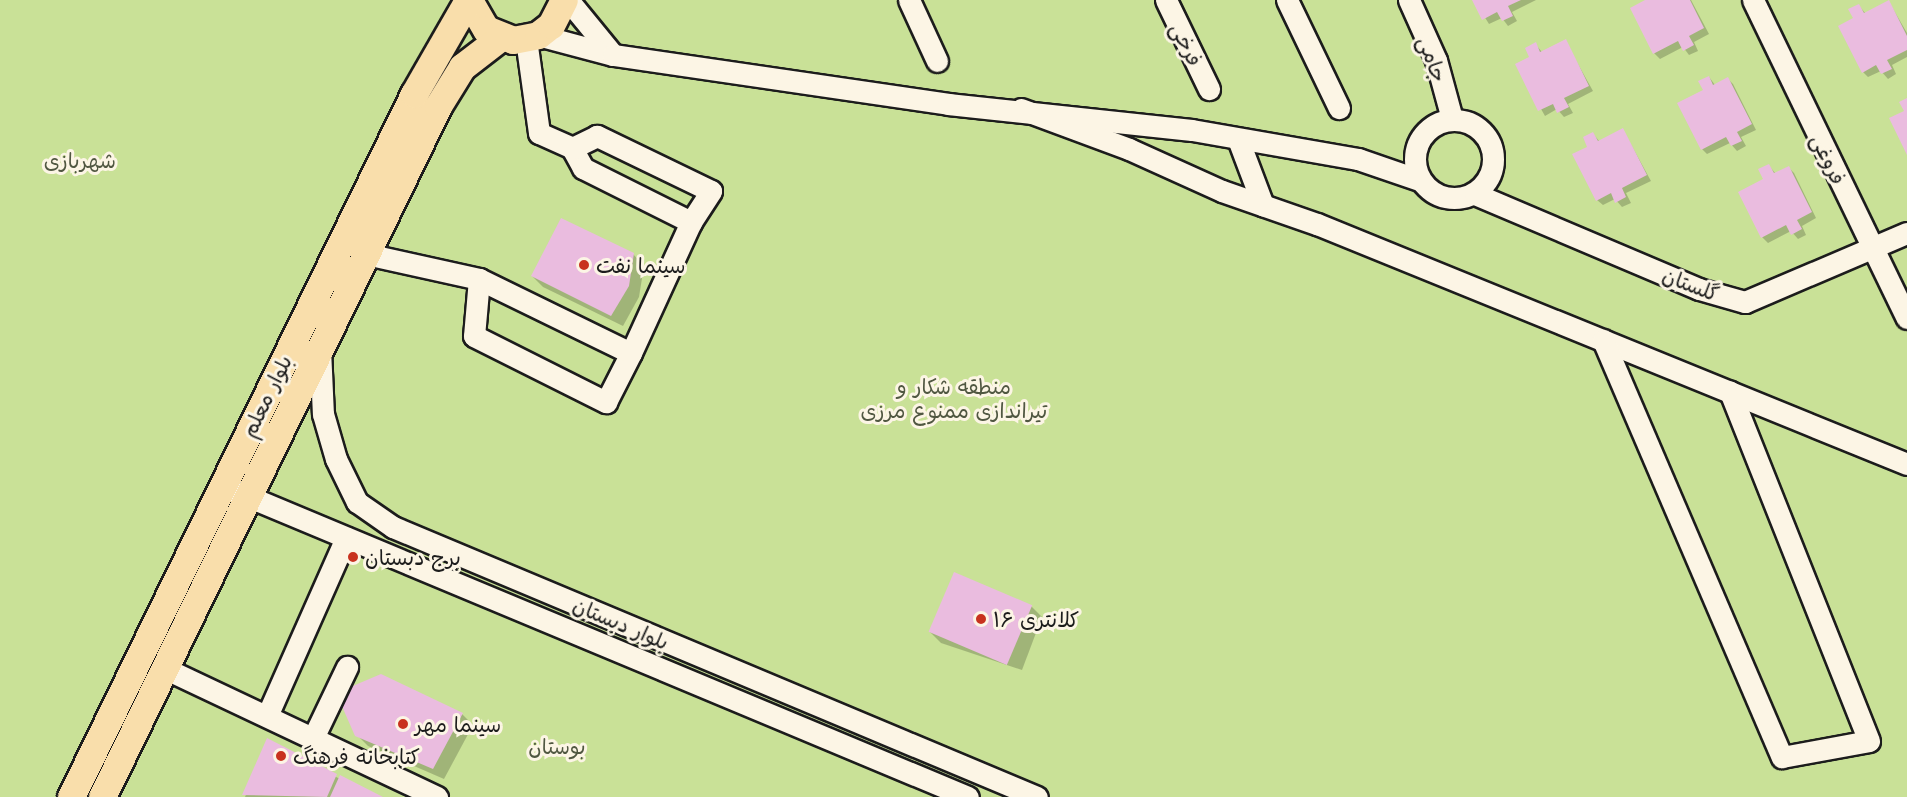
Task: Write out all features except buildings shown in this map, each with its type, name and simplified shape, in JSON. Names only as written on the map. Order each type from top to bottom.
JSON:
[{"type":"main road","points":[[468,0],[481,22],[522,37]]},
{"type":"main road","name":"بلوار معلم","points":[[72,797],[414,94],[468,0]]},
{"type":"main road","name":"بلوار معلم","points":[[102,797],[438,106],[462,67],[479,50],[522,37],[551,25],[566,0]]},
{"type":"street","points":[[566,0],[613,55]]},
{"type":"street","points":[[909,0],[937,61]]},
{"type":"street","name":"فرخی","points":[[1166,0],[1209,89]]},
{"type":"street","points":[[1287,0],[1339,108]]},
{"type":"street","name":"جامی","points":[[1409,0],[1436,60],[1452,119]]},
{"type":"street","name":"فروغی","points":[[1753,0],[1872,251],[1907,318]]},
{"type":"street","points":[[691,222],[583,168],[572,148],[539,133],[522,37],[613,55],[948,104],[1021,109],[1192,130],[1238,140],[1358,159],[1419,180],[1435,195],[1455,200],[1475,194],[1489,178],[1494,158],[1488,138],[1472,124],[1452,119],[1432,125],[1418,140],[1413,161],[1419,180]]},
{"type":"street","points":[[1021,109],[1603,340],[1907,464]]},
{"type":"street","points":[[479,279],[474,336],[606,402],[691,222],[711,191],[597,136],[572,148]]},
{"type":"street","points":[[1238,140],[1263,205]]},
{"type":"street","name":"گلستان","points":[[1475,194],[1699,290],[1745,302],[1872,251],[1907,233]]},
{"type":"street","points":[[366,254],[479,279],[631,353]]},
{"type":"street","points":[[1603,340],[1782,757],[1869,741],[1730,392]]},
{"type":"street","name":"بلوار دبستان","points":[[320,348],[323,414],[336,459],[357,502],[393,527],[1037,797]]},
{"type":"street","name":"بلوار دبستان","points":[[222,486],[926,788],[968,797]]},
{"type":"street","points":[[267,716],[346,538]]},
{"type":"street","points":[[164,668],[437,797]]},
{"type":"street","points":[[313,738],[347,668]]},
{"type":"street","points":[[926,788],[936,755]]},
{"type":"green space","name":"منطقه شکار و تیراندازی ممنوع مرزی","points":[[0,0],[1907,0],[1907,797],[0,797]]},
{"type":"place","name":"سینما نفت","points":[[584,265]]},
{"type":"place","name":"برج دبستان","points":[[353,557]]},
{"type":"place","name":"کلانتری ۱۶","points":[[981,619]]},
{"type":"place","name":"سینما مهر","points":[[403,724]]},
{"type":"place","name":"کتابخانه فرهنگ","points":[[281,756]]},
{"type":"park label","name":"شهربازی","points":[[80,160]]},
{"type":"park label","name":"بوستان","points":[[557,746]]}]
